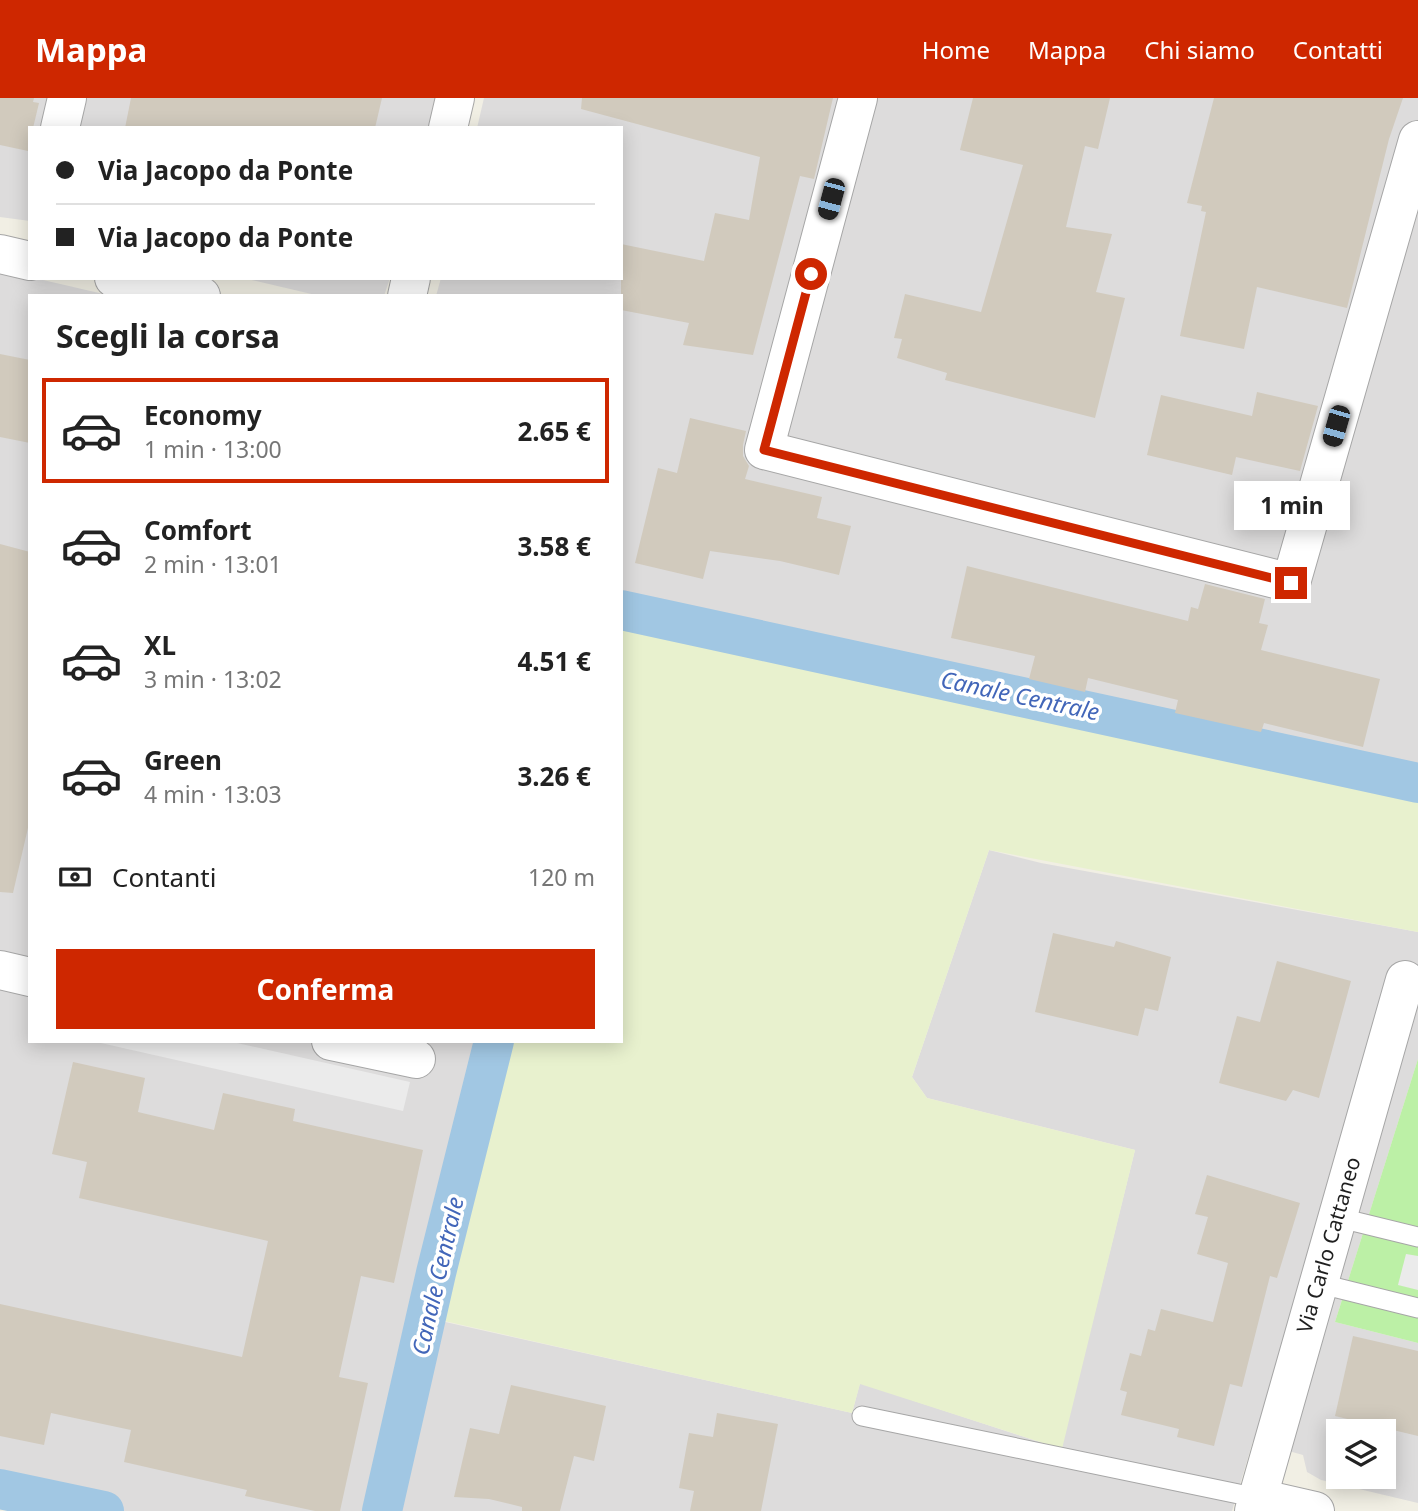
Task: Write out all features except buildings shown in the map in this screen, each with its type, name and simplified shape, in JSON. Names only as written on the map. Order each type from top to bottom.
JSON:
[{"type":"street","points":[[60,126],[67,98]]},
{"type":"street","points":[[448,126],[455,98]]},
{"type":"street","points":[[858,98],[764,450],[1291,583],[1418,140]]},
{"type":"street","points":[[124,280],[191,294]]},
{"type":"street","points":[[0,970],[28,977]]},
{"type":"street","name":"Via Carlo Cattaneo","points":[[1256,1505],[1405,980]]},
{"type":"street","points":[[340,1043],[416,1059]]},
{"type":"street","points":[[1256,1505],[1315,1511]]},
{"type":"lane","points":[[1336,1217],[1418,1237]]},
{"type":"lane","name":"Via Carlo Cattaneo","points":[[1317,1283],[1418,1308]]},
{"type":"lane","points":[[862,1416],[1256,1505]]},
{"type":"shaded area","points":[[0,98],[435,98],[428,126],[28,126],[28,221],[0,217]]},
{"type":"shaded area","points":[[484,98],[1418,98],[1418,779],[623,593],[623,294],[437,294],[440,280],[623,280],[623,126],[477,126]]},
{"type":"shaded area","points":[[0,270],[28,276],[28,280],[43,280],[103,294],[28,294],[28,1043],[494,1043],[432,1319],[852,1413],[860,1383],[1061,1449],[1135,1150],[927,1098],[912,1077],[989,850],[1041,863],[1418,932],[1418,1059],[1335,1322],[1418,1343],[1418,1503],[1359,1489],[1396,1489],[1396,1419],[1326,1419],[1326,1481],[1307,1472],[1303,1455],[1253,1441],[1232,1511],[14,1511],[0,1508]]},
{"type":"shaded area","points":[[252,280],[389,280],[385,294],[311,294]]},
{"type":"shaded area","points":[[101,1043],[237,1043],[410,1082],[403,1111]]},
{"type":"shaded area","points":[[1406,1254],[1418,1256],[1418,1290],[1398,1285]]},
{"type":"green space","points":[[623,593],[1418,779],[1418,932],[989,850],[912,1077],[927,1098],[1135,1150],[1062,1449],[860,1384],[852,1413],[431,1318],[494,1043],[623,1043]]},
{"type":"green space","points":[[1418,1059],[1418,1343],[1335,1322]]},
{"type":"waterway","name":"Canale Centrale","points":[[623,610],[1418,783]]},
{"type":"waterway","name":"Canale Centrale","points":[[382,1511],[436,1273],[494,1043]]},
{"type":"waterway","name":"Canale Centrale","points":[[0,1489],[104,1511]]},
{"type":"route","points":[[811,274],[764,450],[1291,583]]}]
